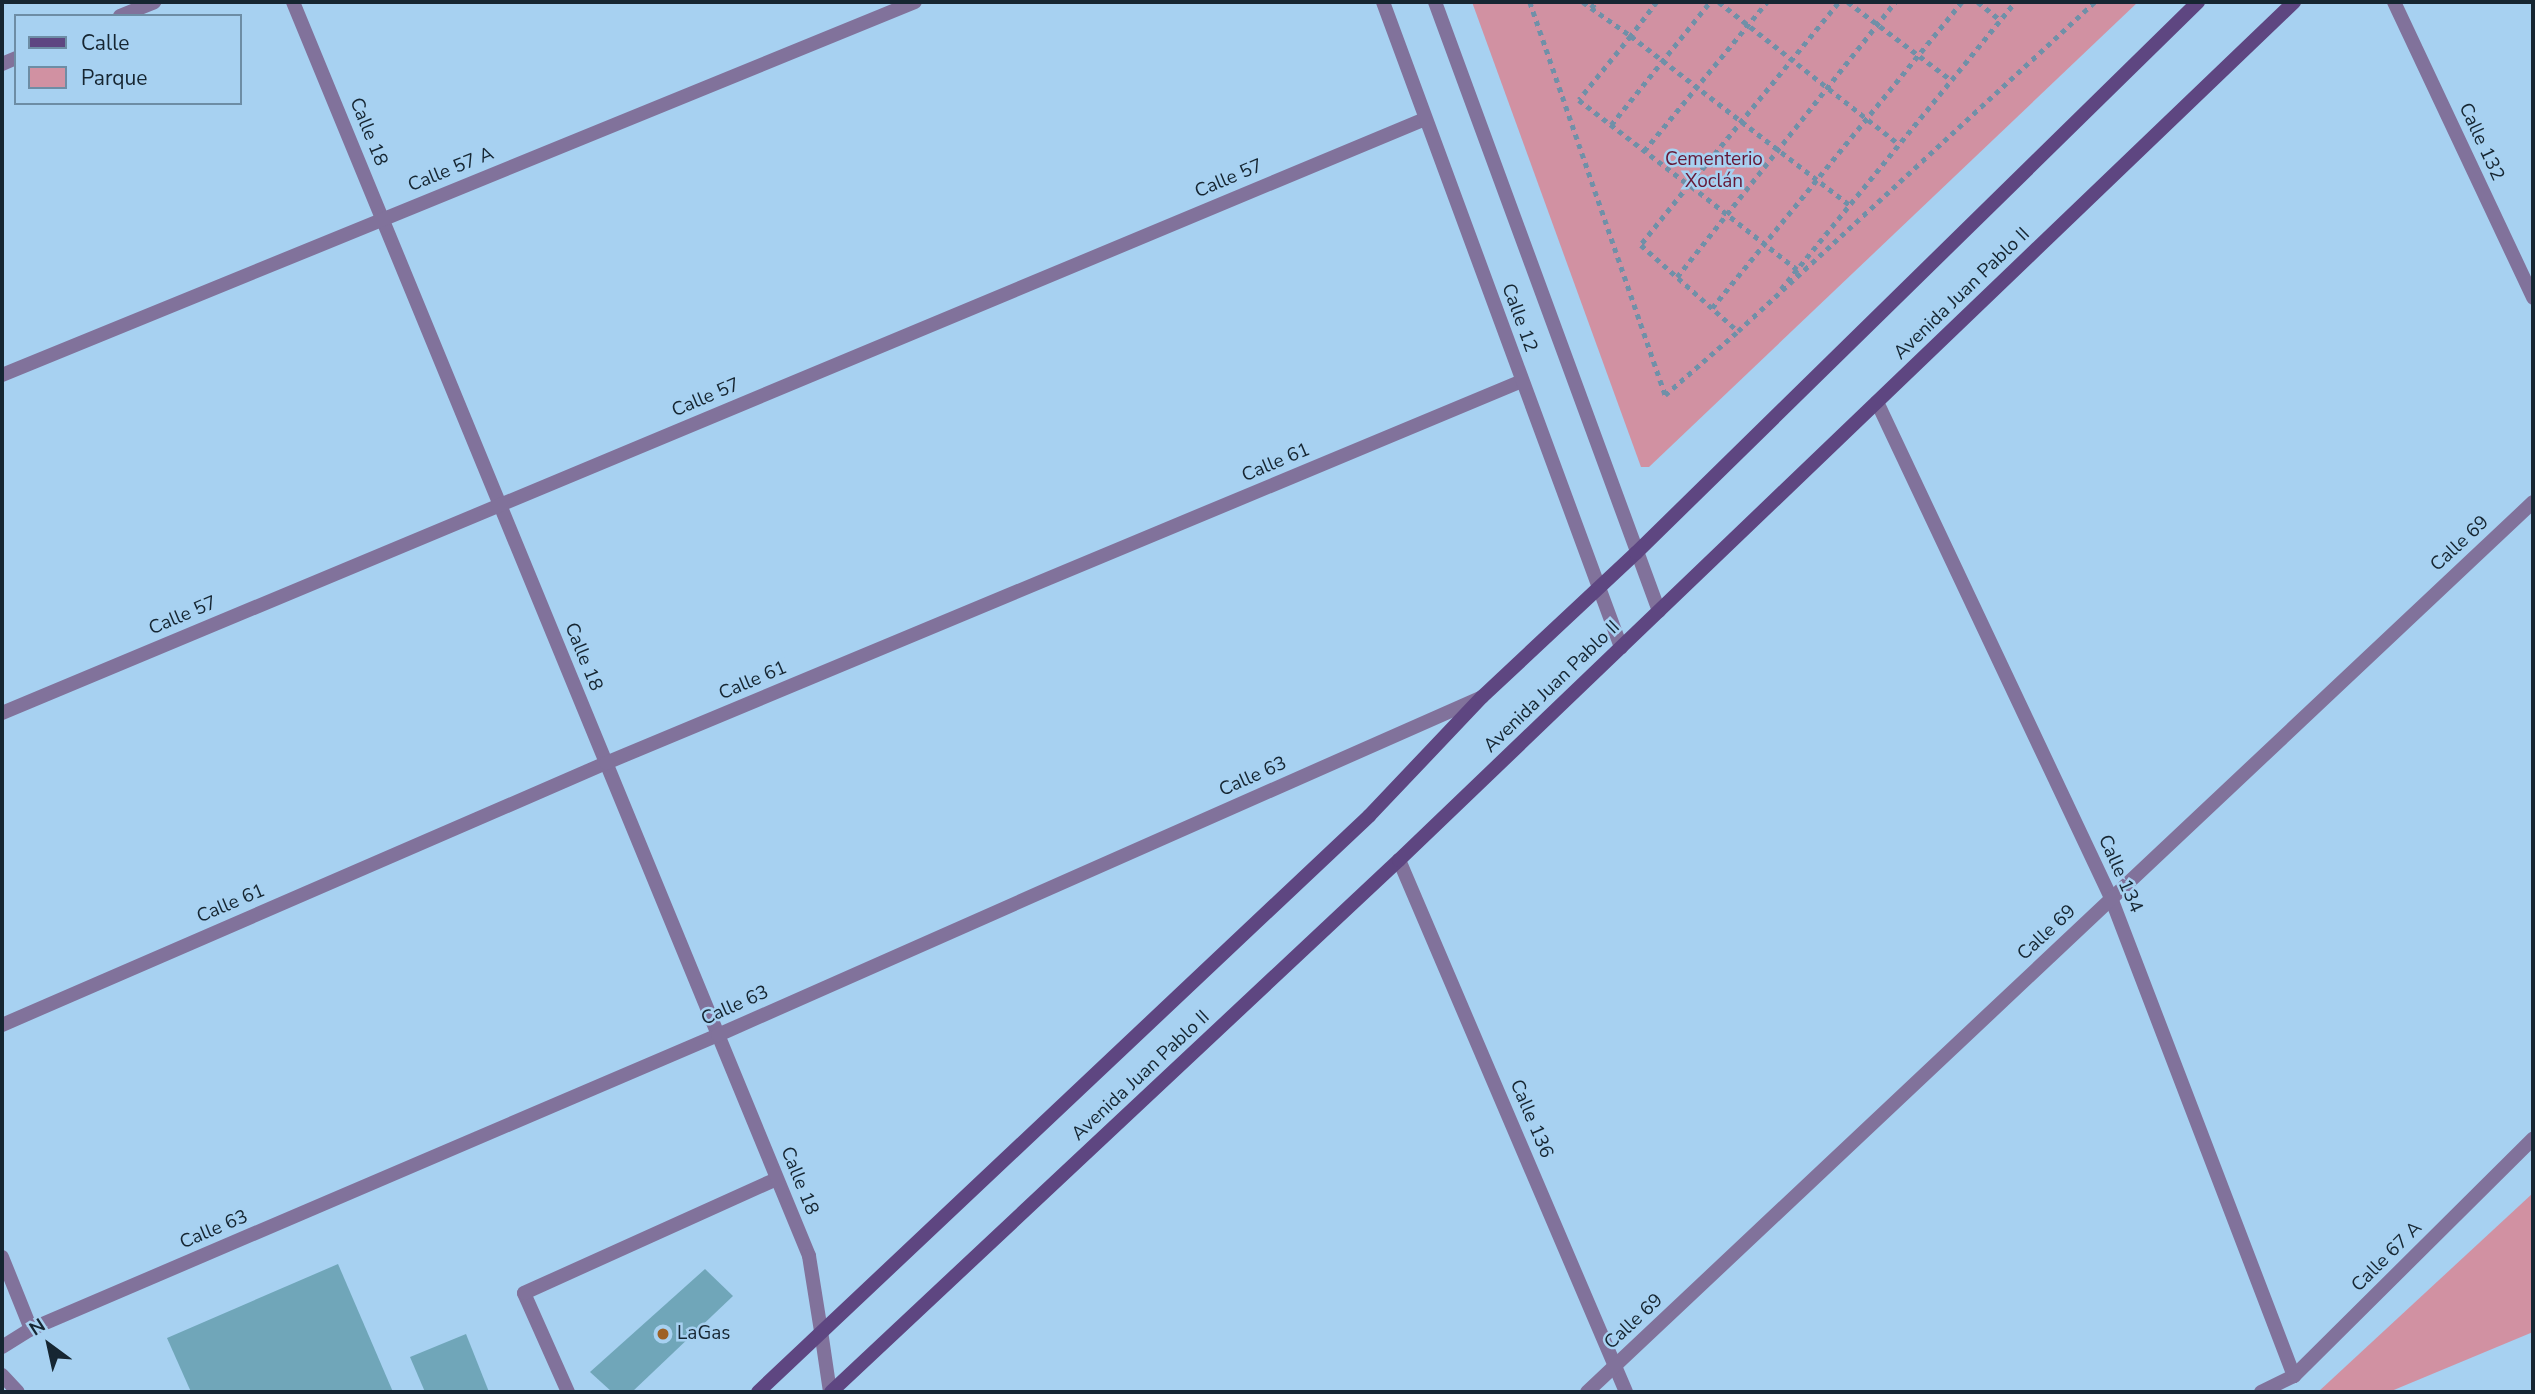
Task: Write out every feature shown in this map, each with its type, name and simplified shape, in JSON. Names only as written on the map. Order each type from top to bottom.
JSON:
[{"type":"main road","name":"Avenida Juan Pablo II","points":[[758,1392],[1370,816],[1482,697],[1636,553],[2198,2]]},
{"type":"main road","name":"Avenida Juan Pablo II","points":[[831,1392],[1399,860],[2294,2]]},
{"type":"street","points":[[125,14],[154,2]]},
{"type":"street","name":"Calle 18","points":[[293,2],[809,1256],[831,1392]]},
{"type":"street","name":"Calle 57 A","points":[[2,375],[915,2]]},
{"type":"street","name":"Calle 12","points":[[1383,2],[1621,647]]},
{"type":"street","name":"Calle 12","points":[[1435,2],[1659,611]]},
{"type":"street","name":"Calle 132","points":[[2394,2],[2533,298]]},
{"type":"street","name":"Calle 57","points":[[2,713],[1426,119]]},
{"type":"street","name":"Calle 61","points":[[2,1025],[606,763],[1522,382]]},
{"type":"street","name":"Calle 134","points":[[1877,402],[2111,898],[2294,1376]]},
{"type":"street","name":"Calle 69","points":[[1587,1392],[2533,502]]},
{"type":"street","name":"Calle 63","points":[[2,1347],[31,1329],[718,1035],[1482,697]]},
{"type":"street","name":"Calle 136","points":[[1399,860],[1626,1392]]},
{"type":"street","name":"Calle 67 A","points":[[2261,1392],[2294,1376],[2533,1139]]},
{"type":"street","points":[[568,1392],[524,1293],[778,1179]]},
{"type":"street","points":[[2,1257],[31,1329]]},
{"type":"street","points":[[2,1375],[18,1392]]},
{"type":"path","points":[[1530,2],[1665,395],[1773,300],[2095,2]]},
{"type":"path","points":[[1583,2],[1850,205]]},
{"type":"path","points":[[1591,8],[1596,2]]},
{"type":"path","points":[[1657,2],[1579,100],[1797,270]]},
{"type":"path","points":[[1611,125],[1710,2]]},
{"type":"path","points":[[1719,2],[1899,144]]},
{"type":"path","points":[[1644,151],[1767,2]]},
{"type":"path","points":[[1738,331],[1641,245],[1839,2]]},
{"type":"path","points":[[1848,2],[1951,80]]},
{"type":"path","points":[[1677,276],[1895,2]]},
{"type":"path","points":[[1712,308],[1962,2]]},
{"type":"path","points":[[1978,2],[2000,20]]},
{"type":"path","points":[[1773,300],[2015,2]]},
{"type":"green space","name":"Cementerio Xoclán","points":[[1472,2],[2138,2],[1649,467],[1641,467]]},
{"type":"green space","points":[[2533,1193],[2533,1332],[2389,1392],[2318,1392]]},
{"type":"building","points":[[338,1264],[393,1392],[191,1392],[167,1338]]},
{"type":"building","name":"LaGas","points":[[705,1269],[733,1296],[632,1392],[612,1392],[590,1372]]},
{"type":"building","points":[[466,1334],[489,1392],[425,1392],[410,1357]]},
{"type":"place","name":"LaGas","points":[[663,1334]]}]
